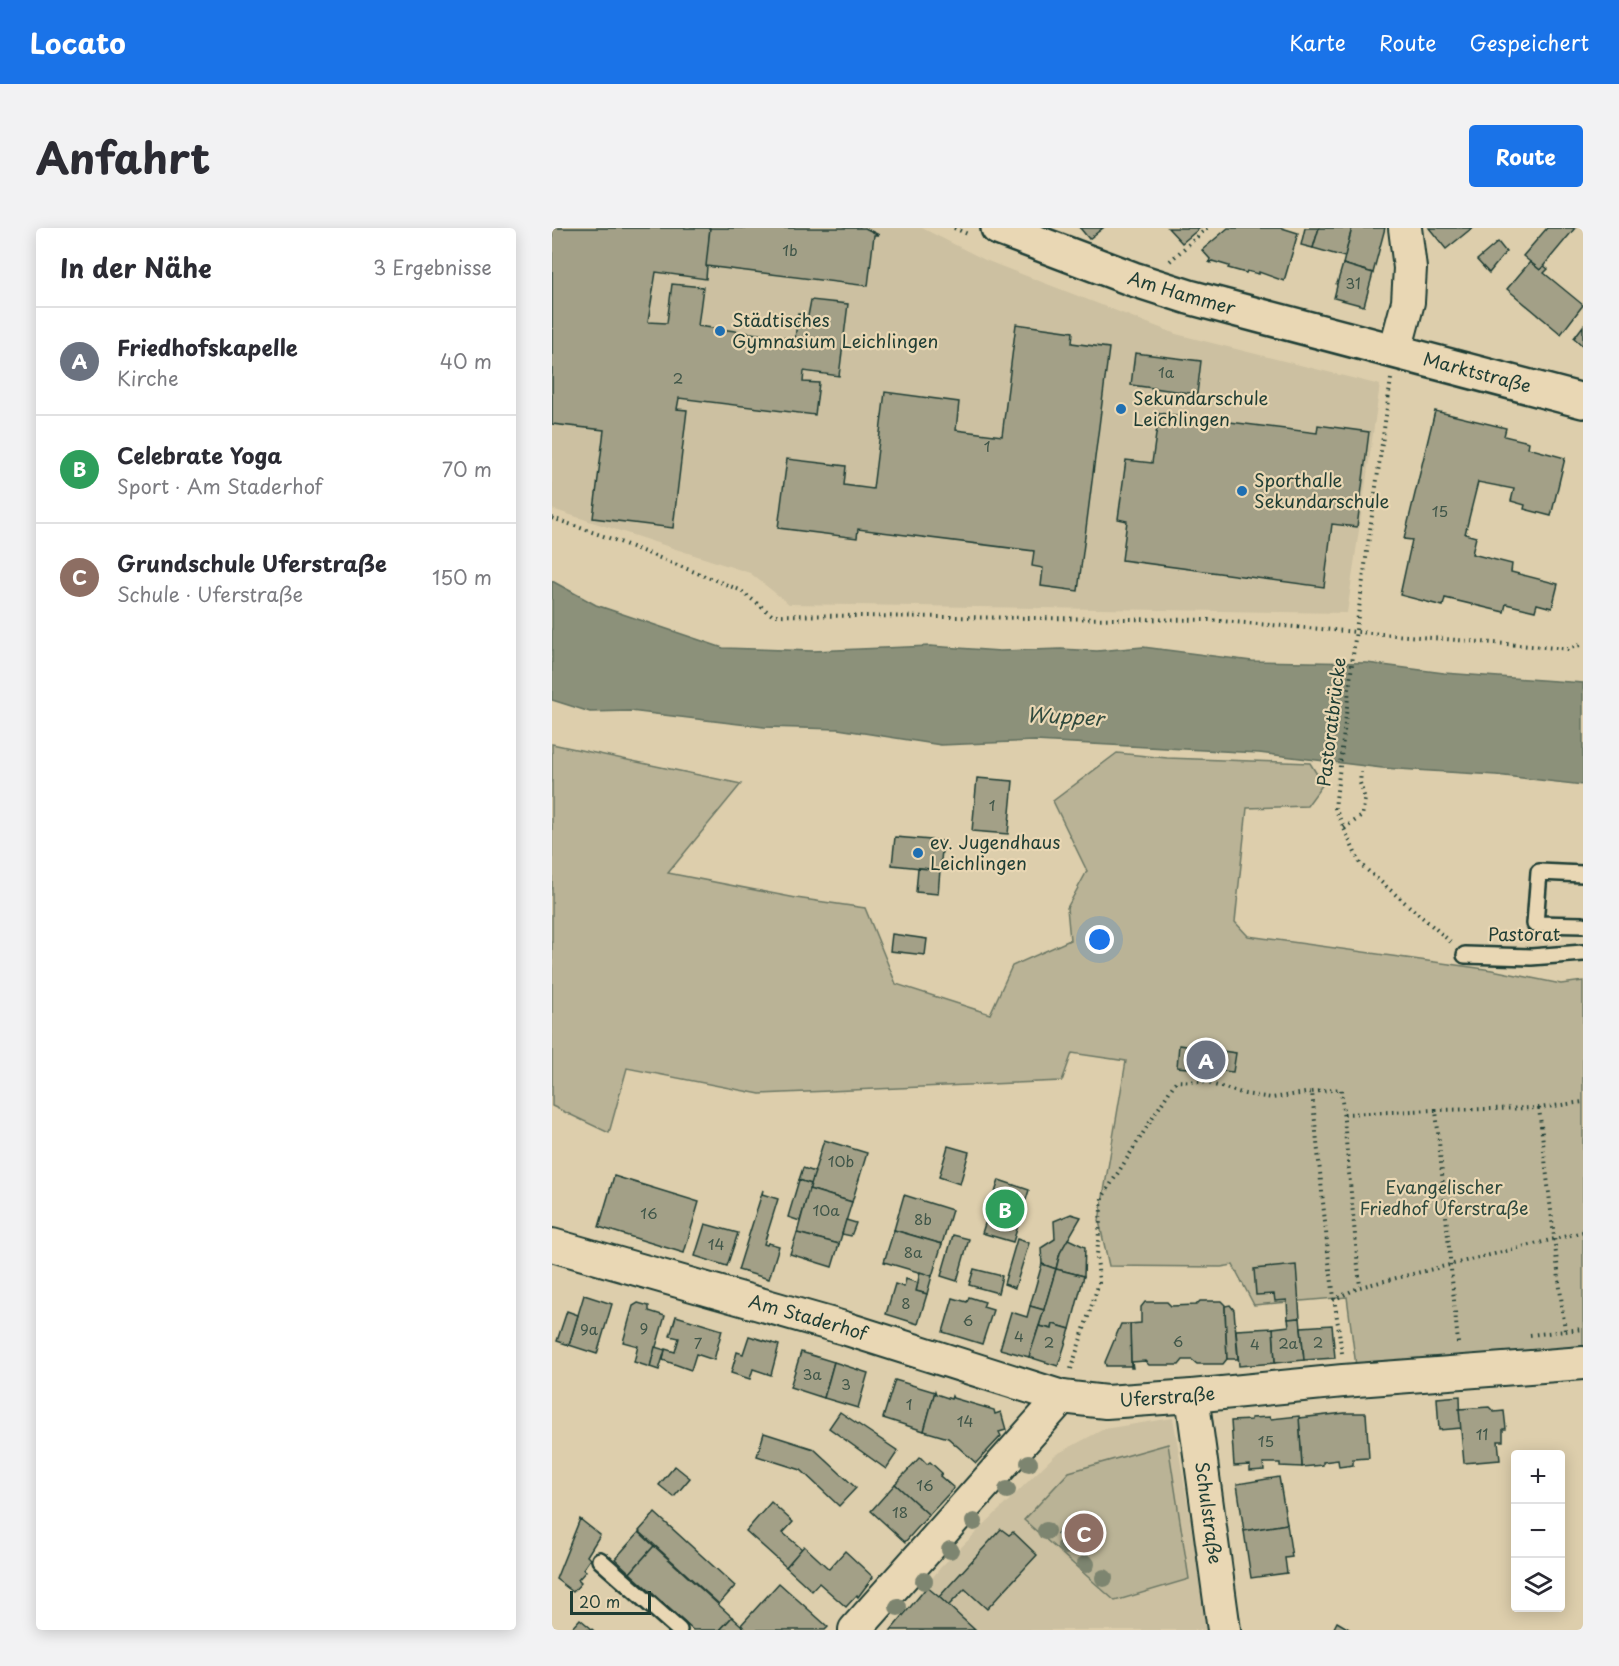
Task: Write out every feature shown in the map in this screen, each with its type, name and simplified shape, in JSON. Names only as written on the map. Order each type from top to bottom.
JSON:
[{"type":"main road","name":"Am Hammer","points":[[998,228],[1133,279],[1189,297],[1383,348]]},
{"type":"main road","name":"Marktstraße","points":[[1383,348],[1583,402]]},
{"type":"street","points":[[1383,348],[1408,302],[1410,268],[1406,228]]},
{"type":"street","name":"Am Staderhof","points":[[552,1245],[844,1328],[1062,1397]]},
{"type":"street","name":"Uferstraße","points":[[1062,1397],[1106,1402],[1583,1363]]},
{"type":"street","name":"Schulstraße","points":[[1192,1396],[1224,1630]]},
{"type":"street","points":[[855,1630],[1062,1397]]},
{"type":"lane","points":[[1583,874],[1539,872],[1535,924],[1583,925]]},
{"type":"lane","name":"Pastorat","points":[[1465,955],[1531,957],[1583,953]]},
{"type":"lane","points":[[600,1560],[679,1630]]},
{"type":"path","points":[[1165,266],[1207,228]]},
{"type":"path","name":"Pastoratbrücke","points":[[1344,828],[1335,808],[1356,630],[1383,348]]},
{"type":"path","points":[[552,518],[612,539],[740,590],[772,615],[1209,620],[1568,648],[1583,644]]},
{"type":"path","points":[[1361,772],[1360,783],[1365,799],[1362,816],[1344,828],[1360,864],[1465,955]]},
{"type":"path","points":[[1062,1397],[1098,1283],[1097,1255],[1102,1197],[1176,1081],[1204,1082],[1245,1094],[1272,1098],[1341,1089],[1360,1287]]},
{"type":"path","points":[[1312,1092],[1343,1381]]},
{"type":"path","points":[[1344,1114],[1539,1108],[1583,1102]]},
{"type":"path","points":[[1539,1108],[1565,1331]]},
{"type":"path","points":[[1436,1110],[1458,1343]]},
{"type":"path","points":[[1333,1300],[1360,1287],[1583,1233]]},
{"type":"shaded area","name":"Sekundarschule Leichlingen","points":[[552,228],[922,228],[985,260],[1176,334],[1380,385],[1347,613],[789,604],[750,573],[552,509]]},
{"type":"shaded area","points":[[1173,1418],[1209,1630],[891,1630],[941,1567],[1055,1455],[1104,1429]]},
{"type":"green space","name":"Evangelischer Friedhof Uferstraße","points":[[552,744],[741,784],[668,873],[796,898],[865,908],[896,984],[990,1014],[1012,966],[1070,940],[1067,908],[1087,871],[1053,801],[1117,753],[1167,758],[1310,763],[1323,784],[1307,806],[1247,808],[1235,922],[1248,936],[1492,970],[1561,984],[1583,981],[1583,1347],[1524,1355],[1356,1366],[1347,1297],[1254,1305],[1233,1265],[1221,1267],[1109,1266],[1099,1221],[1126,1061],[1072,1053],[1062,1081],[760,1094],[627,1068],[609,1133],[552,1106]]},
{"type":"green space","points":[[1168,1444],[1189,1579],[1115,1601],[1024,1520],[1069,1472]]},
{"type":"water","name":"Wupper","points":[[552,581],[596,605],[723,648],[813,651],[930,646],[1000,651],[1061,649],[1097,651],[1143,647],[1252,661],[1367,663],[1444,673],[1583,683],[1583,785],[1496,775],[1382,768],[1259,753],[1035,741],[941,745],[838,729],[764,727],[630,711],[590,712],[552,700]]},
{"type":"building","points":[[552,228],[710,228],[706,279],[656,272],[648,322],[667,323],[672,284],[703,287],[698,326],[795,339],[798,314],[808,316],[811,300],[848,304],[839,376],[804,371],[803,382],[819,383],[815,415],[679,398],[677,409],[687,410],[673,528],[593,518],[604,430],[552,424]]},
{"type":"building","points":[[710,228],[865,228],[879,235],[874,235],[868,286],[706,266]]},
{"type":"building","points":[[1080,228],[1103,228],[1089,239]]},
{"type":"building","points":[[1168,228],[1200,228],[1182,243]]},
{"type":"building","points":[[1228,228],[1282,228],[1298,233],[1284,281],[1259,272],[1259,274],[1247,271],[1246,273],[1228,268],[1229,266],[1209,262],[1210,259],[1202,250]]},
{"type":"building","points":[[1305,228],[1319,228],[1313,248],[1301,245]]},
{"type":"building","points":[[1319,228],[1352,228],[1345,257],[1313,248]]},
{"type":"building","points":[[1352,228],[1385,228],[1373,273],[1343,264]]},
{"type":"building","points":[[1429,228],[1472,228],[1446,249]]},
{"type":"building","points":[[1547,228],[1575,228],[1540,270],[1523,256]]},
{"type":"building","points":[[1498,242],[1506,252],[1489,273],[1477,260]]},
{"type":"building","points":[[1530,262],[1540,270],[1544,266],[1548,269],[1544,273],[1583,305],[1561,334],[1507,289]]},
{"type":"building","points":[[1343,264],[1373,273],[1364,306],[1334,298],[1336,283]]},
{"type":"building","name":"Sekundarschule Leichlingen","points":[[1016,324],[1073,332],[1072,343],[1109,348],[1078,591],[1041,586],[1043,568],[1032,566],[1034,551],[858,529],[857,538],[778,528],[787,459],[846,466],[844,485],[873,489],[885,392],[959,402],[956,430],[1002,436]]},
{"type":"building","points":[[1583,326],[1583,346],[1574,338]]},
{"type":"building","points":[[1135,353],[1201,361],[1197,394],[1131,385]]},
{"type":"building","points":[[1435,411],[1506,428],[1504,436],[1529,442],[1528,448],[1565,458],[1551,516],[1524,509],[1525,505],[1511,501],[1514,489],[1478,482],[1465,534],[1476,537],[1472,554],[1512,564],[1511,572],[1558,584],[1552,608],[1537,604],[1535,611],[1506,604],[1504,612],[1445,598],[1443,606],[1400,595],[1412,540],[1404,539]]},
{"type":"building","name":"Sporthalle Sekundarschule","points":[[1159,413],[1317,433],[1318,425],[1369,432],[1357,527],[1332,524],[1324,587],[1122,560],[1127,521],[1118,519],[1126,460],[1152,463]]},
{"type":"building","points":[[977,778],[1013,781],[1008,834],[972,831]]},
{"type":"building","name":"ev. Jugendhaus Leichlingen","points":[[895,837],[943,841],[940,870],[892,865]]},
{"type":"building","points":[[918,868],[940,870],[938,894],[916,892]]},
{"type":"building","points":[[892,934],[927,939],[925,955],[890,951]]},
{"type":"building","points":[[1179,1045],[1236,1053],[1233,1072],[1177,1067]]},
{"type":"building","points":[[824,1140],[867,1153],[852,1202],[809,1189]]},
{"type":"building","points":[[948,1146],[969,1152],[960,1184],[939,1177]]},
{"type":"building","points":[[803,1168],[815,1172],[811,1184],[799,1180]]},
{"type":"building","points":[[614,1176],[699,1202],[684,1253],[599,1227]]},
{"type":"building","points":[[799,1180],[811,1184],[800,1221],[788,1217]]},
{"type":"building","points":[[999,1180],[1029,1190],[1013,1242],[982,1233]]},
{"type":"building","points":[[809,1189],[852,1202],[839,1244],[797,1233]]},
{"type":"building","points":[[763,1190],[762,1194],[778,1199],[764,1244],[779,1246],[769,1279],[738,1270]]},
{"type":"building","points":[[904,1195],[952,1210],[942,1244],[894,1230]]},
{"type":"building","points":[[1071,1214],[1081,1217],[1060,1253],[1056,1269],[1042,1264],[1041,1248],[1055,1239],[1054,1221]]},
{"type":"building","points":[[846,1220],[856,1223],[851,1236],[842,1234]]},
{"type":"building","points":[[705,1224],[738,1233],[727,1266],[695,1256]]},
{"type":"building","points":[[894,1230],[942,1244],[932,1276],[884,1262]]},
{"type":"building","points":[[797,1233],[839,1244],[832,1267],[790,1254]]},
{"type":"building","points":[[953,1235],[969,1239],[957,1281],[941,1276]]},
{"type":"building","points":[[1017,1239],[1029,1243],[1015,1288],[1004,1284]]},
{"type":"building","points":[[1068,1239],[1085,1247],[1084,1276],[1056,1269],[1060,1253]]},
{"type":"building","points":[[1042,1264],[1056,1269],[1044,1310],[1030,1306]]},
{"type":"building","points":[[1296,1265],[1300,1318],[1288,1319],[1287,1300],[1275,1301],[1274,1294],[1256,1295],[1254,1269]]},
{"type":"building","points":[[974,1269],[1002,1276],[998,1293],[969,1285]]},
{"type":"building","points":[[1056,1269],[1084,1276],[1070,1329],[1053,1324],[1052,1329],[1039,1326]]},
{"type":"building","points":[[920,1272],[932,1276],[927,1294],[916,1291]]},
{"type":"building","points":[[906,1279],[918,1283],[916,1291],[927,1294],[918,1324],[886,1314],[895,1284],[904,1287]]},
{"type":"building","points":[[584,1295],[612,1304],[597,1354],[569,1345]]},
{"type":"building","points":[[969,1297],[985,1302],[983,1307],[993,1310],[982,1344],[943,1332],[953,1298],[967,1302]]},
{"type":"building","points":[[1200,1301],[1221,1301],[1225,1305],[1227,1359],[1223,1364],[1197,1364],[1192,1360],[1183,1360],[1179,1365],[1149,1365],[1145,1361],[1132,1362],[1133,1368],[1131,1368],[1130,1324],[1141,1323],[1141,1307],[1145,1302],[1167,1302],[1171,1306],[1196,1305]]},
{"type":"building","points":[[638,1303],[649,1306],[649,1311],[665,1316],[650,1367],[634,1362],[638,1346],[623,1342],[633,1306]]},
{"type":"building","points":[[1230,1305],[1234,1310],[1238,1359],[1227,1359],[1225,1306]]},
{"type":"building","points":[[1030,1306],[1044,1310],[1029,1357],[1000,1349],[1011,1312],[1027,1317]]},
{"type":"building","points":[[567,1311],[578,1315],[569,1345],[557,1341]]},
{"type":"building","points":[[676,1316],[722,1330],[714,1360],[696,1354],[691,1370],[663,1360],[665,1349],[675,1352],[679,1338],[670,1336]]},
{"type":"building","points":[[1300,1318],[1304,1360],[1275,1363],[1273,1328],[1289,1326],[1288,1319]]},
{"type":"building","points":[[1053,1324],[1070,1329],[1058,1366],[1029,1357],[1039,1326],[1052,1329]]},
{"type":"building","points":[[1121,1324],[1130,1324],[1131,1366],[1106,1366],[1105,1362]]},
{"type":"building","points":[[1332,1325],[1335,1358],[1304,1360],[1301,1327]]},
{"type":"building","points":[[1273,1328],[1275,1363],[1239,1366],[1236,1330]]},
{"type":"building","points":[[749,1336],[779,1345],[771,1375],[753,1369],[750,1379],[731,1373],[737,1352],[743,1354]]},
{"type":"building","points":[[655,1347],[665,1350],[659,1370],[650,1367]]},
{"type":"building","points":[[801,1352],[834,1362],[824,1398],[790,1387]]},
{"type":"building","points":[[834,1362],[868,1373],[858,1408],[824,1398]]},
{"type":"building","points":[[895,1380],[935,1392],[924,1431],[883,1418]]},
{"type":"building","points":[[935,1391],[936,1394],[951,1399],[952,1396],[994,1410],[995,1414],[1001,1412],[1006,1430],[999,1432],[1001,1436],[976,1463],[948,1438],[924,1431]]},
{"type":"building","points":[[1460,1396],[1461,1428],[1439,1430],[1437,1398]]},
{"type":"building","points":[[1489,1407],[1494,1412],[1504,1411],[1506,1429],[1503,1429],[1503,1441],[1498,1441],[1500,1460],[1464,1463],[1459,1409]]},
{"type":"building","points":[[840,1412],[898,1451],[886,1469],[829,1428]]},
{"type":"building","points":[[1366,1413],[1369,1458],[1353,1459],[1353,1465],[1339,1467],[1338,1460],[1323,1462],[1323,1465],[1302,1467],[1299,1418]]},
{"type":"building","points":[[1299,1416],[1302,1467],[1263,1463],[1264,1470],[1250,1471],[1250,1465],[1234,1466],[1231,1421]]},
{"type":"building","points":[[764,1433],[814,1449],[856,1488],[839,1506],[801,1470],[757,1456]]},
{"type":"building","points":[[920,1457],[927,1464],[930,1462],[942,1473],[940,1476],[954,1488],[929,1515],[895,1484]]},
{"type":"building","points":[[675,1466],[690,1478],[674,1497],[659,1485]]},
{"type":"building","points":[[1279,1477],[1287,1524],[1244,1531],[1237,1484]]},
{"type":"building","points":[[895,1484],[929,1515],[905,1542],[871,1511]]},
{"type":"building","points":[[771,1502],[793,1522],[783,1533],[802,1549],[786,1567],[746,1531]]},
{"type":"building","points":[[655,1513],[735,1586],[719,1604],[639,1531]]},
{"type":"building","points":[[580,1519],[600,1535],[587,1556],[590,1559],[583,1569],[586,1571],[578,1580],[581,1583],[573,1592],[556,1579]]},
{"type":"building","points":[[1070,1519],[1082,1529],[1068,1544],[1057,1534]]},
{"type":"building","points":[[1287,1524],[1292,1557],[1285,1558],[1287,1573],[1251,1578],[1244,1531]]},
{"type":"building","points":[[1001,1529],[1009,1535],[1013,1532],[1037,1555],[987,1609],[965,1589],[948,1606],[939,1597]]},
{"type":"building","points":[[639,1532],[654,1546],[630,1573],[615,1559]]},
{"type":"building","points":[[654,1546],[732,1617],[720,1630],[693,1630],[630,1573]]},
{"type":"building","points":[[804,1546],[829,1569],[845,1551],[873,1577],[858,1597],[857,1595],[846,1607],[819,1583],[812,1591],[786,1567]]},
{"type":"building","points":[[779,1583],[828,1627],[825,1630],[746,1630],[741,1625]]},
{"type":"building","points":[[927,1587],[939,1597],[975,1630],[891,1630]]},
{"type":"building","points":[[732,1617],[741,1625],[746,1630],[720,1630]]},
{"type":"building","points":[[580,1619],[593,1630],[570,1630]]},
{"type":"building","points":[[1337,1622],[1349,1629],[1349,1630],[1333,1630]]},
{"type":"place","name":"Städtisches Gymnasium Leichlingen","points":[[720,331]]},
{"type":"place","name":"Sekundarschule Leichlingen","points":[[1121,409]]},
{"type":"place","name":"Sporthalle Sekundarschule","points":[[1242,491]]},
{"type":"place","name":"ev. Jugendhaus Leichlingen","points":[[918,853]]},
{"type":"place","name":"Friedhofskapelle","points":[[1206,1060]]},
{"type":"place","name":"Celebrate Yoga","points":[[1005,1209]]},
{"type":"place","name":"Grundschule Uferstraße","points":[[1084,1533]]}]
